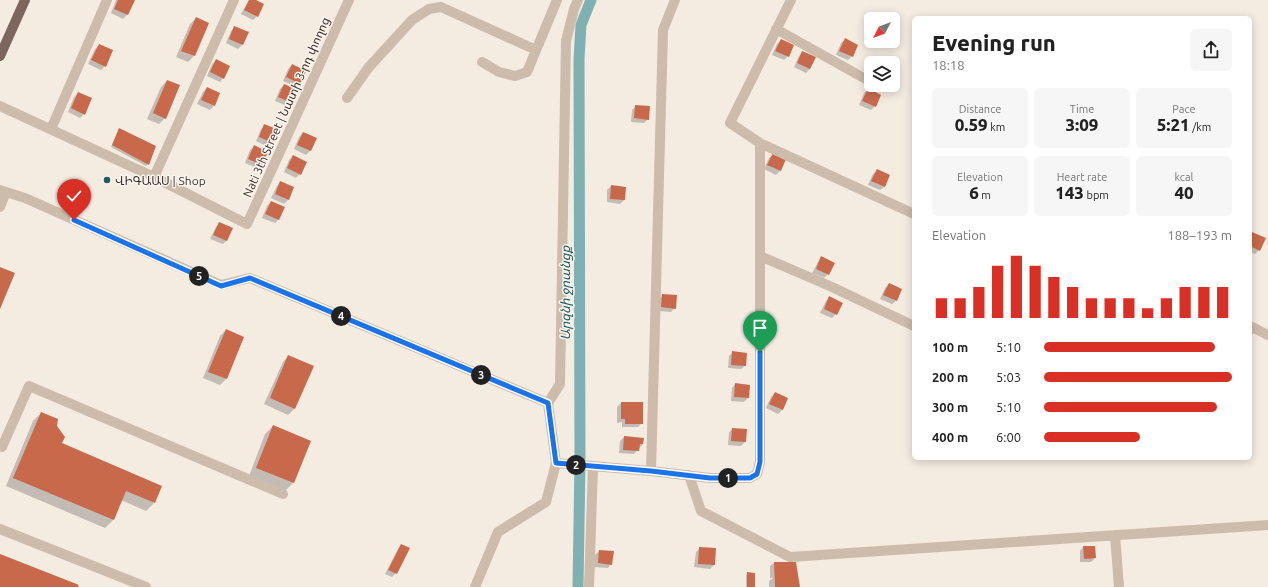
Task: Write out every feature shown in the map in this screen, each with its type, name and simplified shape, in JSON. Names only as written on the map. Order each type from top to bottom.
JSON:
[{"type":"main road","points":[[0,56],[25,0]]},
{"type":"street","points":[[51,129],[107,0]]},
{"type":"street","points":[[0,106],[154,177],[234,0]]},
{"type":"street","name":"Nati 3th Street | Նատի 3-րդ փողոց","points":[[154,177],[247,224],[349,0]]},
{"type":"street","points":[[482,62],[499,72],[515,76],[527,72],[557,0]]},
{"type":"street","points":[[475,587],[498,532],[546,502],[556,463],[548,403],[560,384],[566,40],[574,9],[578,0]]},
{"type":"street","points":[[651,471],[663,30],[675,0]]},
{"type":"street","points":[[790,0],[730,123],[760,143],[912,213]]},
{"type":"street","points":[[347,98],[369,67],[412,20],[428,9],[441,8],[536,50]]},
{"type":"street","points":[[776,29],[864,77]]},
{"type":"street","points":[[556,463],[651,471],[710,478],[750,478],[757,474],[760,462],[760,143]]},
{"type":"street","points":[[0,207],[3,191],[25,198],[221,286],[250,278],[548,403]]},
{"type":"street","points":[[760,256],[832,287],[912,325]]},
{"type":"street","points":[[1252,327],[1268,335]]},
{"type":"street","points":[[0,446],[2,447],[29,386],[283,494]]},
{"type":"street","points":[[588,466],[589,587]]},
{"type":"street","points":[[689,475],[701,511],[790,557],[1268,525]]},
{"type":"street","points":[[0,529],[146,587]]},
{"type":"street","points":[[1115,535],[1119,587]]},
{"type":"building","points":[[118,0],[135,0],[128,15],[114,9]]},
{"type":"building","points":[[249,0],[256,0],[264,4],[258,17],[244,10]]},
{"type":"building","points":[[196,17],[209,23],[195,56],[181,51]]},
{"type":"building","points":[[234,26],[249,32],[243,45],[229,39]]},
{"type":"building","points":[[845,38],[858,45],[853,57],[839,51]]},
{"type":"building","points":[[781,39],[794,45],[789,57],[775,51]]},
{"type":"building","points":[[99,44],[113,50],[106,67],[91,60]]},
{"type":"building","points":[[802,51],[816,57],[810,69],[797,63]]},
{"type":"building","points":[[216,59],[230,66],[224,79],[210,72]]},
{"type":"building","points":[[292,64],[306,71],[300,84],[286,77]]},
{"type":"building","points":[[167,80],[180,85],[166,119],[153,113]]},
{"type":"building","points":[[284,84],[298,90],[292,103],[278,97]]},
{"type":"building","points":[[207,87],[220,93],[215,106],[201,100]]},
{"type":"building","points":[[78,92],[92,98],[85,115],[71,108]]},
{"type":"building","points":[[866,92],[875,92],[881,95],[876,107],[862,101]]},
{"type":"building","points":[[635,105],[650,106],[649,120],[634,118]]},
{"type":"building","points":[[264,124],[279,130],[273,143],[259,137]]},
{"type":"building","points":[[119,128],[156,146],[149,165],[112,145]]},
{"type":"building","points":[[303,132],[317,138],[311,151],[297,145]]},
{"type":"building","points":[[254,145],[268,152],[262,165],[248,159]]},
{"type":"building","points":[[773,153],[786,159],[781,171],[767,165]]},
{"type":"building","points":[[293,155],[307,162],[301,175],[287,168]]},
{"type":"building","points":[[877,169],[890,175],[885,187],[871,181]]},
{"type":"building","points":[[280,181],[294,187],[289,200],[275,194]]},
{"type":"building","points":[[611,185],[626,187],[625,200],[610,199]]},
{"type":"building","points":[[271,201],[285,207],[279,220],[265,214]]},
{"type":"building","points":[[219,222],[233,228],[227,241],[213,235]]},
{"type":"building","points":[[1252,232],[1266,238],[1260,251],[1252,247]]},
{"type":"building","points":[[821,256],[835,263],[829,275],[816,269]]},
{"type":"building","points":[[0,267],[15,273],[0,309]]},
{"type":"building","points":[[889,283],[902,289],[897,301],[883,295]]},
{"type":"building","points":[[662,294],[677,295],[676,309],[661,307]]},
{"type":"building","points":[[829,296],[843,303],[837,315],[824,309]]},
{"type":"building","points":[[226,329],[244,337],[227,379],[208,372]]},
{"type":"building","points":[[732,351],[747,353],[746,366],[731,365]]},
{"type":"building","points":[[288,355],[314,366],[295,409],[270,398]]},
{"type":"building","points":[[735,383],[750,385],[749,398],[734,397]]},
{"type":"building","points":[[775,392],[788,398],[783,410],[769,404]]},
{"type":"building","points":[[621,402],[643,402],[643,424],[625,424],[625,419],[621,419]]},
{"type":"building","points":[[41,412],[58,419],[57,426],[65,437],[62,443],[162,486],[155,503],[126,491],[114,520],[13,478]]},
{"type":"building","points":[[273,425],[311,441],[294,483],[256,468]]},
{"type":"building","points":[[732,428],[747,429],[746,442],[731,441]]},
{"type":"building","points":[[624,436],[644,438],[643,444],[640,444],[639,451],[623,450]]},
{"type":"building","points":[[401,544],[410,548],[397,574],[388,570]]},
{"type":"building","points":[[1083,546],[1095,546],[1096,558],[1084,559]]},
{"type":"building","points":[[699,547],[716,548],[715,565],[698,564]]},
{"type":"building","points":[[599,550],[614,551],[612,565],[598,563]]},
{"type":"building","points":[[0,554],[79,585],[78,587],[0,587]]},
{"type":"building","points":[[774,562],[796,562],[800,587],[775,587]]},
{"type":"building","points":[[747,572],[755,573],[755,587],[747,587]]},
{"type":"waterway","name":"Արզնի ջրանցք","points":[[578,587],[580,461],[579,59],[581,25],[591,0]]},
{"type":"place","name":"ՎԻԳԱԱՍ | Shop","points":[[107,180]]},
{"type":"route","points":[[74,220],[221,286],[250,278],[548,403],[556,463],[651,471],[710,478],[750,478],[757,474],[760,462],[760,352]]}]
